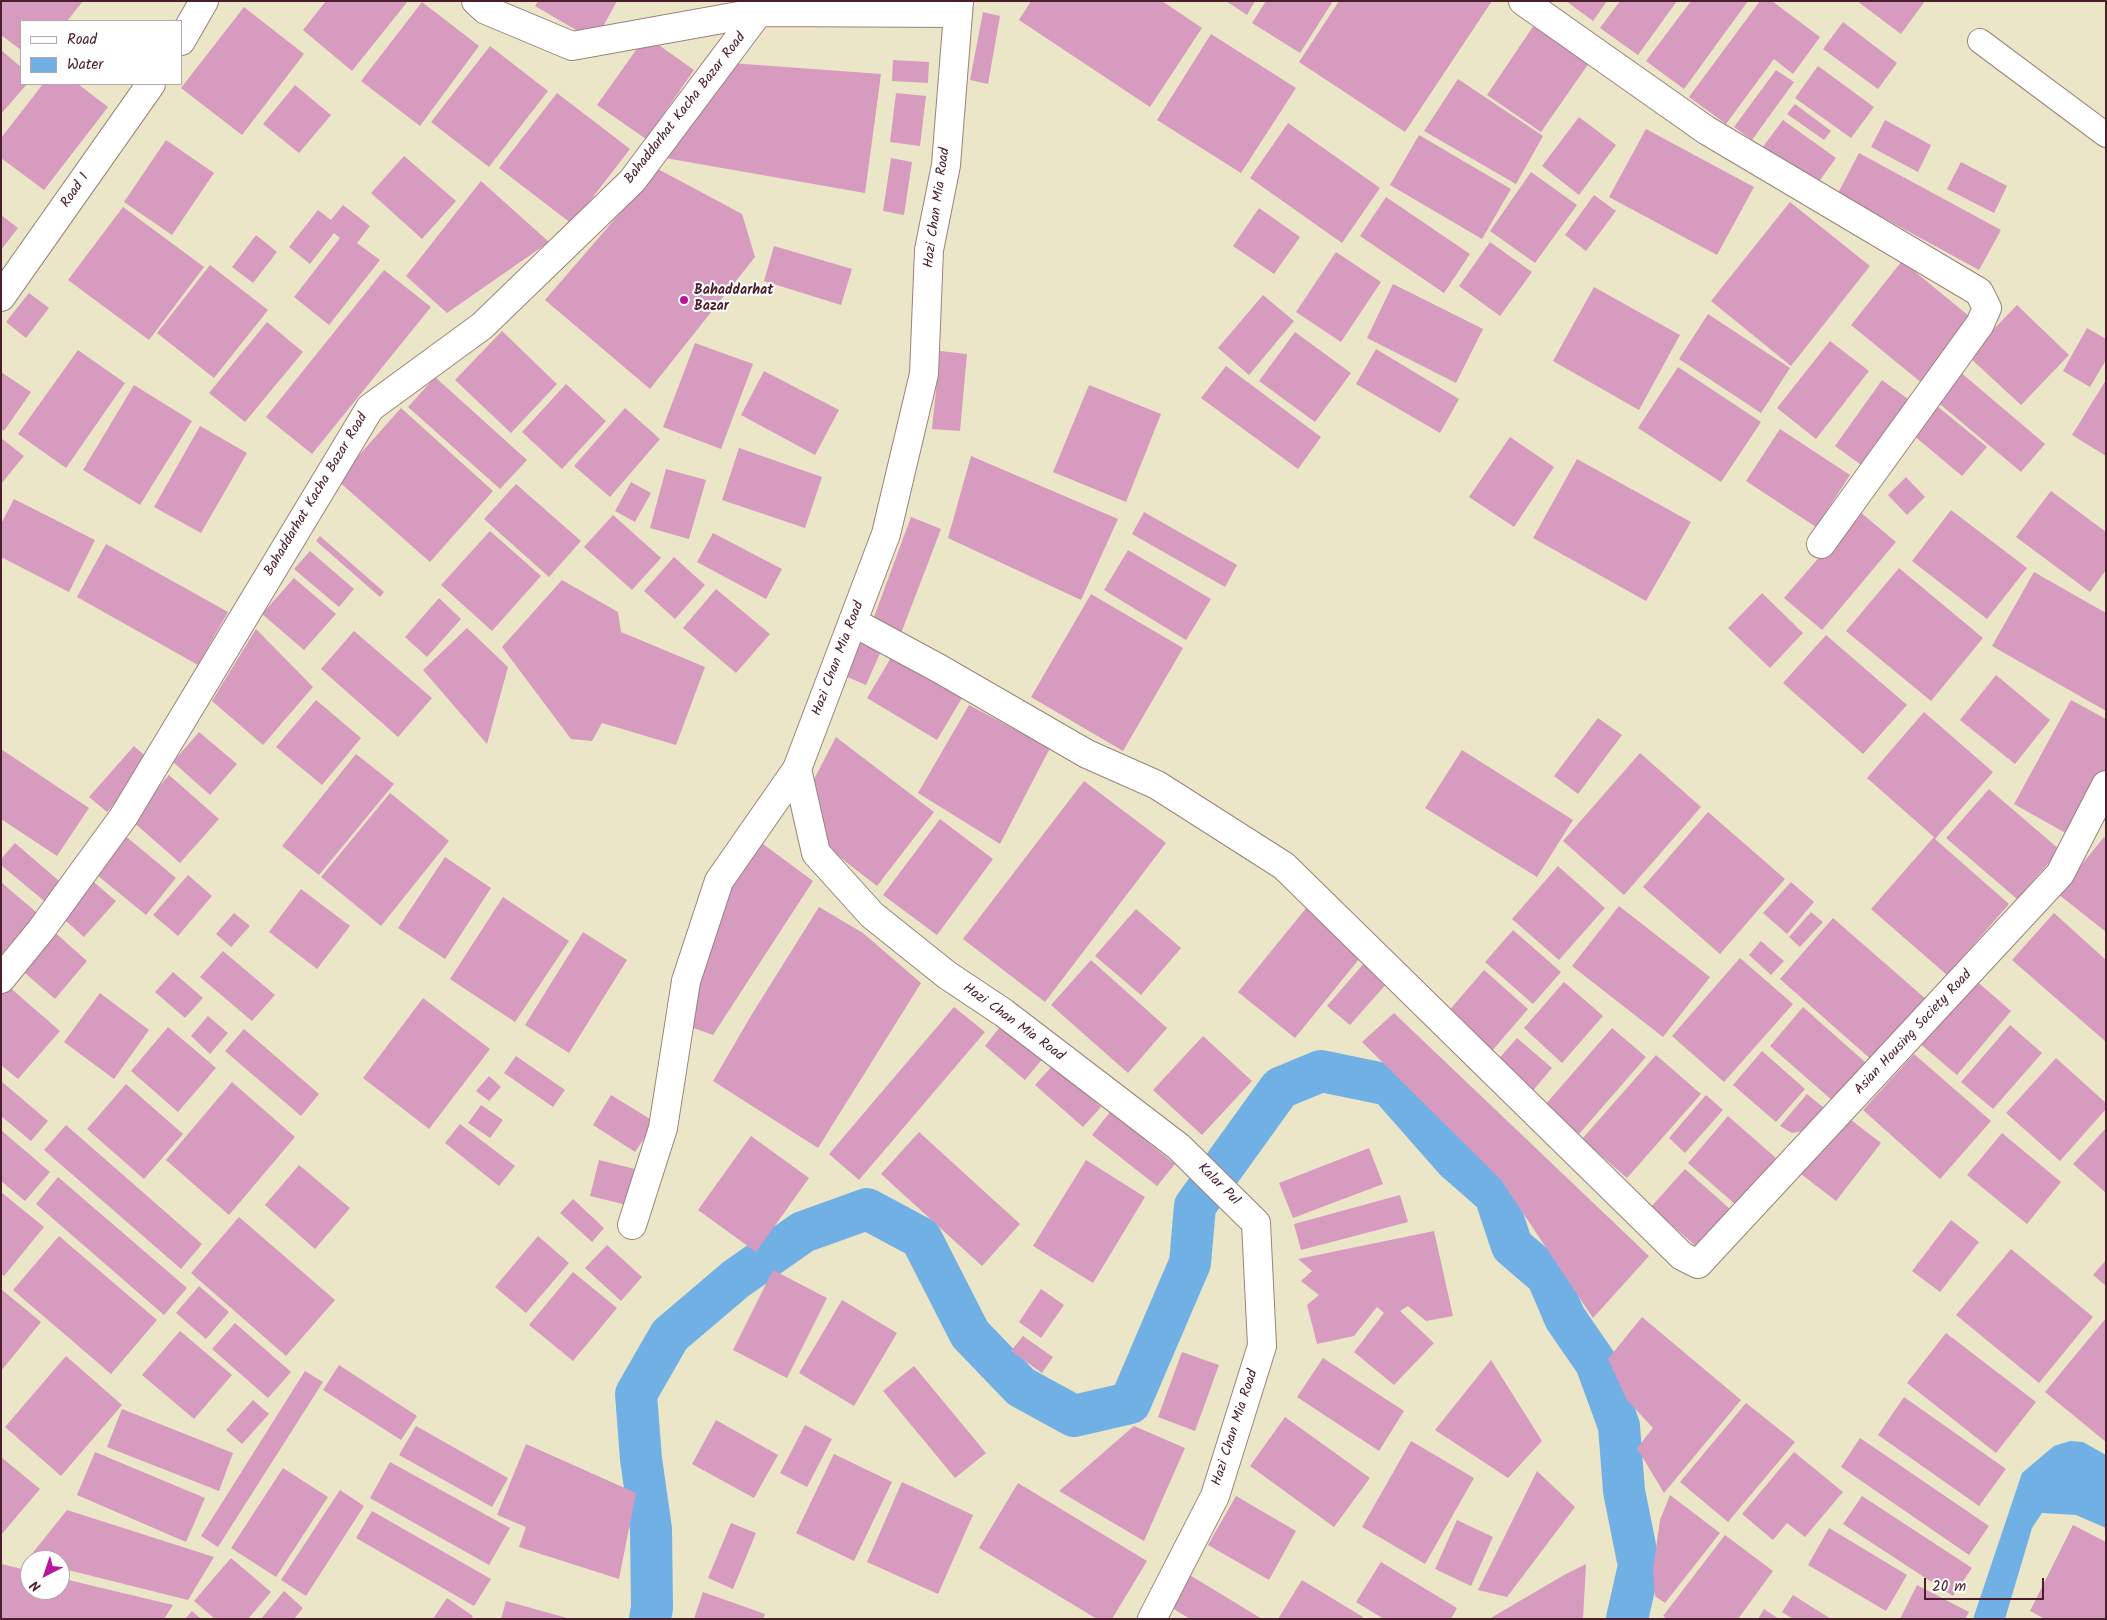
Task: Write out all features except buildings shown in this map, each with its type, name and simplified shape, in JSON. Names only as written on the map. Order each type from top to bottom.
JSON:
[{"type":"street","points":[[182,39],[204,1]]},
{"type":"street","points":[[476,1],[486,10],[572,46],[764,6],[959,7]]},
{"type":"street","points":[[1523,1],[1706,130],[1979,292],[1986,308],[1980,324],[1821,544]]},
{"type":"street","name":"Bahaddarhat Kacha Bazar Road","points":[[1,978],[41,930],[124,816],[370,408],[482,326],[632,182],[764,6]]},
{"type":"street","name":"Hazi Chan Mia Road","points":[[959,7],[946,165],[930,250],[924,374],[886,534],[797,769],[816,853],[872,915],[947,975],[1004,1013],[1179,1147]]},
{"type":"street","name":"Road 1","points":[[1,298],[150,85]]},
{"type":"street","name":"Asian Housing Society Road","points":[[853,622],[940,669],[1087,754],[1157,785],[1284,866],[1682,1256],[1698,1264],[2060,874],[2106,785]]},
{"type":"street","points":[[632,1225],[663,1128],[686,981],[719,880],[797,769]]},
{"type":"street","name":"Kalar Pul","points":[[1179,1147],[1256,1223]]},
{"type":"street","name":"Hazi Chan Mia Road","points":[[1152,1619],[1215,1496],[1262,1346],[1256,1223]]},
{"type":"lane","points":[[1980,41],[2106,135]]},
{"type":"water","points":[[2070,1441],[2083,1442],[2106,1455],[2106,1528],[2076,1515],[2042,1513],[2032,1528],[2005,1619],[1973,1619],[2022,1473],[2054,1446]]},
{"type":"waterway","points":[[650,1619],[652,1608],[651,1529],[641,1459],[636,1394],[670,1335],[736,1279],[803,1232],[867,1209],[921,1238],[970,1334],[1021,1387],[1074,1416],[1130,1403],[1190,1263],[1195,1206],[1280,1088],[1321,1071],[1389,1085],[1455,1160],[1495,1195],[1512,1246],[1547,1276],[1565,1318],[1596,1363],[1619,1426],[1624,1491],[1639,1566],[1627,1619]]},
{"type":"place","name":"Bahaddarhat Bazar","points":[[684,300]]}]
